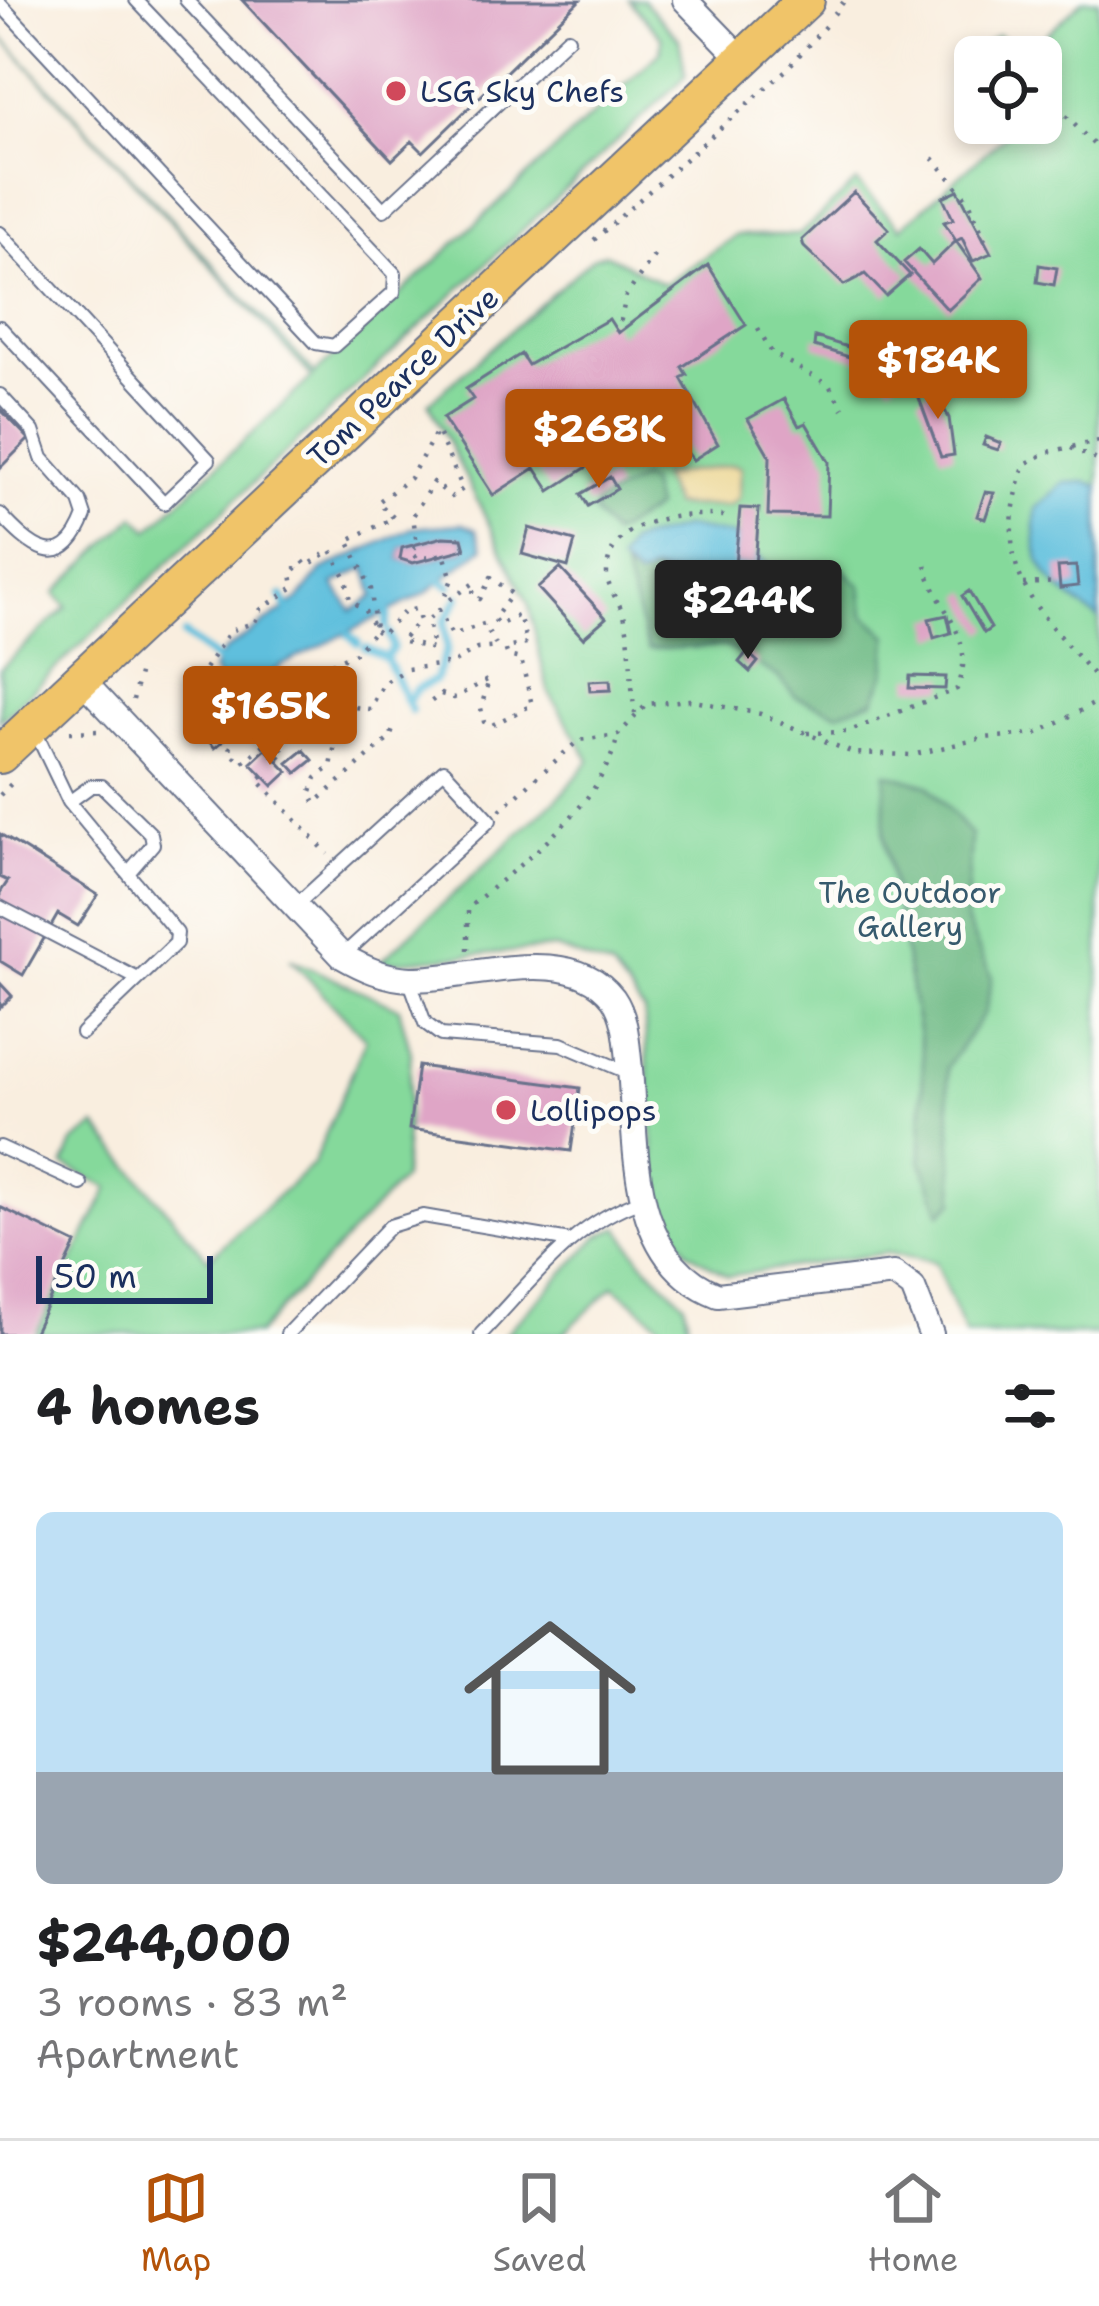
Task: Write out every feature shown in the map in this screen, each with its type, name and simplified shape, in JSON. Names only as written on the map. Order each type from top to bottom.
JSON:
[{"type":"main road","name":"Tom Pearce Drive","points":[[0,755],[806,0]]},
{"type":"street","points":[[686,0],[742,59]]},
{"type":"street","points":[[81,679],[342,956],[363,968],[409,979],[565,969],[594,980],[621,1014],[642,1200],[675,1265],[704,1289],[730,1294],[894,1274],[913,1288],[931,1334]]},
{"type":"lane","points":[[0,4],[316,343],[334,346],[394,292],[395,274],[136,0]]},
{"type":"lane","points":[[186,0],[384,210],[568,38]]},
{"type":"lane","points":[[0,233],[209,460],[164,502],[0,327]]},
{"type":"lane","points":[[0,394],[33,430],[47,466],[80,501],[85,516],[59,547],[47,552],[30,546],[0,514]]},
{"type":"lane","points":[[32,724],[69,802],[177,933],[176,943],[82,1033]]},
{"type":"lane","points":[[293,908],[444,770],[490,820],[342,956]]},
{"type":"lane","points":[[69,802],[91,786],[102,786],[151,834],[153,844],[129,872]]},
{"type":"lane","points":[[0,907],[138,979]]},
{"type":"lane","points":[[409,979],[425,1023],[441,1035],[561,1044],[630,1073]]},
{"type":"lane","points":[[0,1147],[81,1184]]},
{"type":"lane","points":[[481,1334],[570,1240],[607,1212],[642,1200]]},
{"type":"lane","points":[[287,1334],[390,1226],[423,1216],[570,1240]]},
{"type":"path","points":[[1062,112],[1099,151]]},
{"type":"path","points":[[932,158],[969,201],[985,240]]},
{"type":"path","points":[[618,332],[626,296],[656,253]]},
{"type":"path","points":[[758,328],[786,365],[829,385],[843,409]]},
{"type":"path","points":[[366,607],[371,589],[350,537],[394,518],[378,502],[410,478],[410,470],[441,432],[449,462],[460,475],[461,493],[452,497],[433,482],[413,516],[417,545],[411,552],[415,558],[444,554],[452,580],[445,596],[448,602],[474,583],[473,594],[480,599],[491,577],[512,594],[494,619],[499,625],[518,615],[526,633],[527,644],[505,648],[508,656],[521,659],[532,705],[490,726],[481,708],[489,679],[460,697],[441,694],[428,704]]},
{"type":"path","points":[[1099,441],[1048,452],[1025,464],[1008,515],[1009,549],[1023,584],[1099,681]]},
{"type":"path","points":[[1071,448],[1099,461]]},
{"type":"path","points":[[635,714],[626,621],[607,574],[613,554],[640,527],[664,518],[710,513],[731,517]]},
{"type":"path","points":[[252,712],[250,692],[220,694],[207,707],[187,710],[182,705],[207,683],[202,673],[226,638],[255,622],[260,610],[294,587],[292,573],[303,561],[307,566],[331,550],[346,578],[350,601],[366,607],[381,634],[404,612],[415,609],[420,620],[401,641],[433,649],[429,616],[439,610],[447,617],[452,635],[484,623],[497,647],[407,669],[384,683],[370,709],[322,703],[294,729],[279,760],[266,742],[242,763],[230,752],[232,735],[252,712],[261,698],[288,682],[304,681],[309,694],[314,693],[320,668],[355,653],[376,626]]},
{"type":"path","points":[[801,733],[847,732],[957,689],[964,674],[964,637],[932,588],[925,560]]},
{"type":"path","points":[[1023,584],[1059,582]]},
{"type":"path","points":[[469,976],[468,908],[513,875],[601,778],[618,735],[635,714],[660,701],[706,702],[760,714],[853,753],[912,755],[983,738],[1036,734],[1099,701]]},
{"type":"path","points":[[294,729],[343,715],[358,721],[336,738],[331,767],[316,778],[310,794],[315,803],[390,738],[395,724]]},
{"type":"path","points":[[490,820],[579,740],[618,735]]},
{"type":"path","points":[[263,776],[258,780],[340,866]]},
{"type":"green space","points":[[629,0],[643,0],[679,39],[686,76],[0,721],[0,669],[67,607],[55,593],[135,516],[149,530],[312,377],[0,35],[315,374],[661,51],[662,38]]},
{"type":"green space","name":"The Outdoor Gallery","points":[[1083,0],[1099,0],[1099,1334],[965,1334],[935,1262],[886,1253],[728,1276],[687,1251],[657,1199],[644,1011],[612,969],[555,948],[379,963],[565,791],[590,760],[548,691],[528,603],[429,403],[594,257],[606,254],[664,284],[737,235],[799,235],[856,182],[901,228],[995,144],[1062,144],[1062,36],[1044,36]]},
{"type":"green space","points":[[641,478],[649,483],[655,508],[612,535],[594,514],[595,505]]},
{"type":"green space","points":[[821,563],[844,570],[861,586],[864,614],[888,636],[885,675],[874,700],[838,713],[796,697],[777,676],[725,646],[648,649],[624,570],[638,578],[653,571],[674,580],[707,581],[790,627],[826,596],[788,575]]},
{"type":"green space","name":"The Outdoor Gallery","points":[[886,773],[928,785],[971,835],[966,921],[992,978],[985,1012],[947,1067],[955,1201],[941,1213],[921,1160],[923,1058],[884,835]]},
{"type":"green space","points":[[290,959],[399,1008],[411,1053],[403,1178],[257,1334],[36,1334],[109,1188],[64,1165],[73,1143],[96,1126],[208,1259],[313,1164],[366,1039]]},
{"type":"green space","points":[[619,1227],[642,1261],[684,1302],[690,1334],[672,1334],[614,1286],[563,1334],[505,1334],[600,1235]]},
{"type":"sand","points":[[741,467],[738,499],[728,506],[674,506],[661,476]]},
{"type":"water","points":[[1064,483],[1099,486],[1099,619],[1048,575],[1035,530],[1036,509]]},
{"type":"water","points":[[462,524],[476,530],[483,548],[426,593],[281,666],[266,680],[222,686],[213,670],[223,652],[298,600],[322,570],[412,528]],"holes":[[[443,537],[462,538],[465,550],[413,563],[400,559],[402,548]],[[366,568],[374,596],[352,611],[334,584]]]},
{"type":"water","points":[[686,527],[746,538],[770,566],[827,595],[814,624],[772,617],[723,587],[702,580],[653,571],[638,578],[619,562],[629,543]]},
{"type":"building","name":"LSG Sky Chefs","points":[[242,0],[580,0],[423,152],[412,141],[392,160]]},
{"type":"building","points":[[958,190],[991,253],[973,261],[962,238],[956,241],[944,222],[953,219],[943,197]]},
{"type":"building","points":[[854,192],[889,229],[877,240],[910,275],[886,296],[865,274],[844,285],[804,247],[802,240]]},
{"type":"building","points":[[956,241],[982,278],[948,310],[904,262],[919,249],[932,264]]},
{"type":"building","points":[[708,265],[746,325],[682,367],[687,375],[681,378],[718,444],[693,460],[661,419],[550,491],[535,468],[493,495],[443,418],[473,399],[466,389],[521,354],[528,365],[609,319],[618,333]]},
{"type":"building","points":[[1039,265],[1057,268],[1054,285],[1037,282]]},
{"type":"building","points":[[815,337],[864,352],[898,378],[891,385],[859,360],[814,346]]},
{"type":"building","points":[[932,387],[949,418],[954,455],[941,457],[919,398]]},
{"type":"building","points":[[784,399],[799,426],[806,423],[829,462],[827,516],[768,515],[770,457],[748,419]]},
{"type":"building","points":[[0,409],[29,439],[0,468]]},
{"type":"building","points":[[986,437],[1001,443],[998,450],[983,445]]},
{"type":"building","points":[[610,477],[617,489],[588,506],[581,494]]},
{"type":"building","points":[[985,492],[994,493],[985,519],[977,516]]},
{"type":"building","points":[[740,508],[759,509],[755,566],[735,564]]},
{"type":"building","points":[[529,528],[575,541],[568,567],[522,554]]},
{"type":"building","points":[[443,537],[462,538],[465,549],[413,563],[400,559],[402,548]]},
{"type":"building","points":[[1076,566],[1078,586],[1060,588],[1058,567]]},
{"type":"building","points":[[560,568],[606,618],[583,638],[538,588]]},
{"type":"building","points":[[969,591],[991,628],[984,633],[962,596]]},
{"type":"building","points":[[947,615],[951,633],[934,638],[929,619]]},
{"type":"building","points":[[747,652],[758,662],[750,672],[739,662]]},
{"type":"building","points":[[910,676],[946,677],[945,689],[909,688]]},
{"type":"building","points":[[610,680],[611,690],[590,691],[589,681]]},
{"type":"building","points":[[200,714],[223,741],[215,748],[191,723]]},
{"type":"building","points":[[266,749],[288,772],[273,786],[251,763]]},
{"type":"building","points":[[304,750],[313,760],[297,773],[288,763]]},
{"type":"building","points":[[0,834],[98,895],[78,926],[58,914],[23,975],[0,961],[0,893],[8,881],[0,877]]},
{"type":"building","points":[[0,983],[12,996],[0,1008]]},
{"type":"building","points":[[418,1066],[580,1088],[571,1151],[409,1129]]},
{"type":"building","points":[[0,1207],[76,1244],[33,1334],[0,1334]]},
{"type":"waterway","points":[[441,581],[450,586]]},
{"type":"waterway","points":[[282,596],[287,608]]},
{"type":"waterway","points":[[408,702],[415,690],[435,680],[447,649],[444,622],[459,597]]},
{"type":"waterway","points":[[386,626],[388,614]]},
{"type":"waterway","points":[[386,658],[393,648],[389,634]]},
{"type":"waterway","points":[[184,635],[218,661]]},
{"type":"waterway","points":[[349,635],[358,643]]},
{"type":"waterway","points":[[366,648],[386,658],[411,710]]},
{"type":"place","name":"LSG Sky Chefs","points":[[396,91]]},
{"type":"place","name":"Lollipops","points":[[506,1110]]}]
